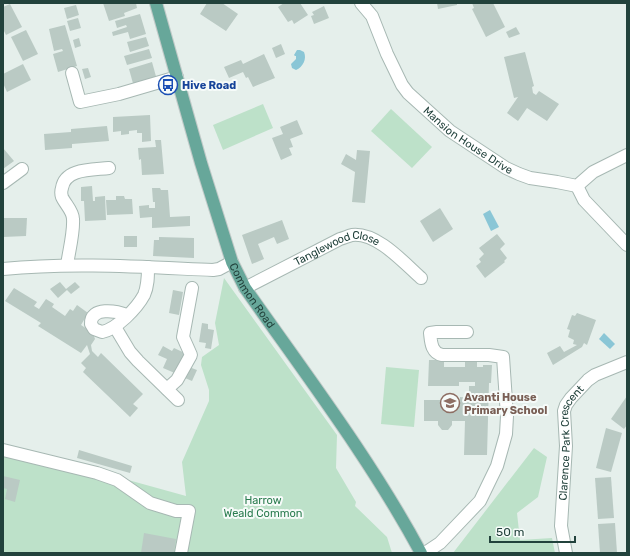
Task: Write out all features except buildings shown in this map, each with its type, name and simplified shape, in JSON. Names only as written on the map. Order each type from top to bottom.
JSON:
[{"type":"main road","name":"Common Road","points":[[156,3],[201,163],[232,262],[245,288],[344,428],[405,523],[421,553]]},
{"type":"street","name":"Mansion House Drive","points":[[361,3],[372,16],[387,54],[402,85],[408,93],[450,130],[506,168],[519,174],[530,178],[577,186]]},
{"type":"street","points":[[72,73],[80,102],[119,94],[177,77]]},
{"type":"street","points":[[627,155],[593,172],[577,186],[584,200],[627,244]]},
{"type":"street","points":[[67,265],[73,217],[62,197],[62,185],[68,175],[76,172],[109,168]]},
{"type":"street","points":[[3,183],[22,169]]},
{"type":"street","name":"Tanglewood Close","points":[[245,288],[340,239],[351,235],[363,236],[381,244],[421,278]]},
{"type":"street","points":[[3,269],[67,265],[213,270],[219,269],[232,262]]},
{"type":"street","points":[[127,315],[101,312],[96,314],[91,321],[94,329],[98,331],[108,331],[115,327],[127,315],[138,304],[144,294],[148,281],[148,267]]},
{"type":"street","points":[[167,389],[177,380],[192,355],[183,337],[192,288]]},
{"type":"street","points":[[115,327],[130,352],[178,400]]},
{"type":"street","points":[[425,553],[440,543],[480,501],[497,466],[506,434],[507,416],[503,357],[489,355],[442,355],[435,352],[430,333],[467,332]]},
{"type":"street","name":"Clarence Park Crescent","points":[[566,553],[561,526],[566,446],[563,418],[566,405],[582,385],[595,375],[627,362]]},
{"type":"street","points":[[3,450],[97,473],[117,480],[150,503],[176,511],[189,511],[181,553]]},
{"type":"green space","points":[[263,104],[273,128],[223,150],[213,125]]},
{"type":"green space","points":[[391,109],[432,147],[412,168],[371,131]]},
{"type":"green space","name":"Harrow Weald Common","points":[[224,278],[337,435],[336,468],[356,502],[355,506],[387,537],[392,553],[3,553],[3,452],[74,465],[186,496],[182,462],[209,401],[209,390],[201,365],[202,357],[219,345],[215,323]]},
{"type":"green space","points":[[386,367],[419,370],[414,427],[381,424]]},
{"type":"green space","points":[[534,448],[547,457],[538,497],[517,513],[520,540],[552,538],[555,553],[453,553]]},
{"type":"water","points":[[297,50],[304,52],[305,60],[296,70],[292,68],[291,64],[296,59],[296,56],[294,55]]},
{"type":"water","points":[[490,210],[499,227],[491,231],[483,214]]},
{"type":"water","points":[[604,333],[615,344],[610,349],[599,339]]},
{"type":"place","name":"Hive Road","points":[[168,85]]},
{"type":"place","name":"Avanti House Primary School","points":[[450,403]]}]
